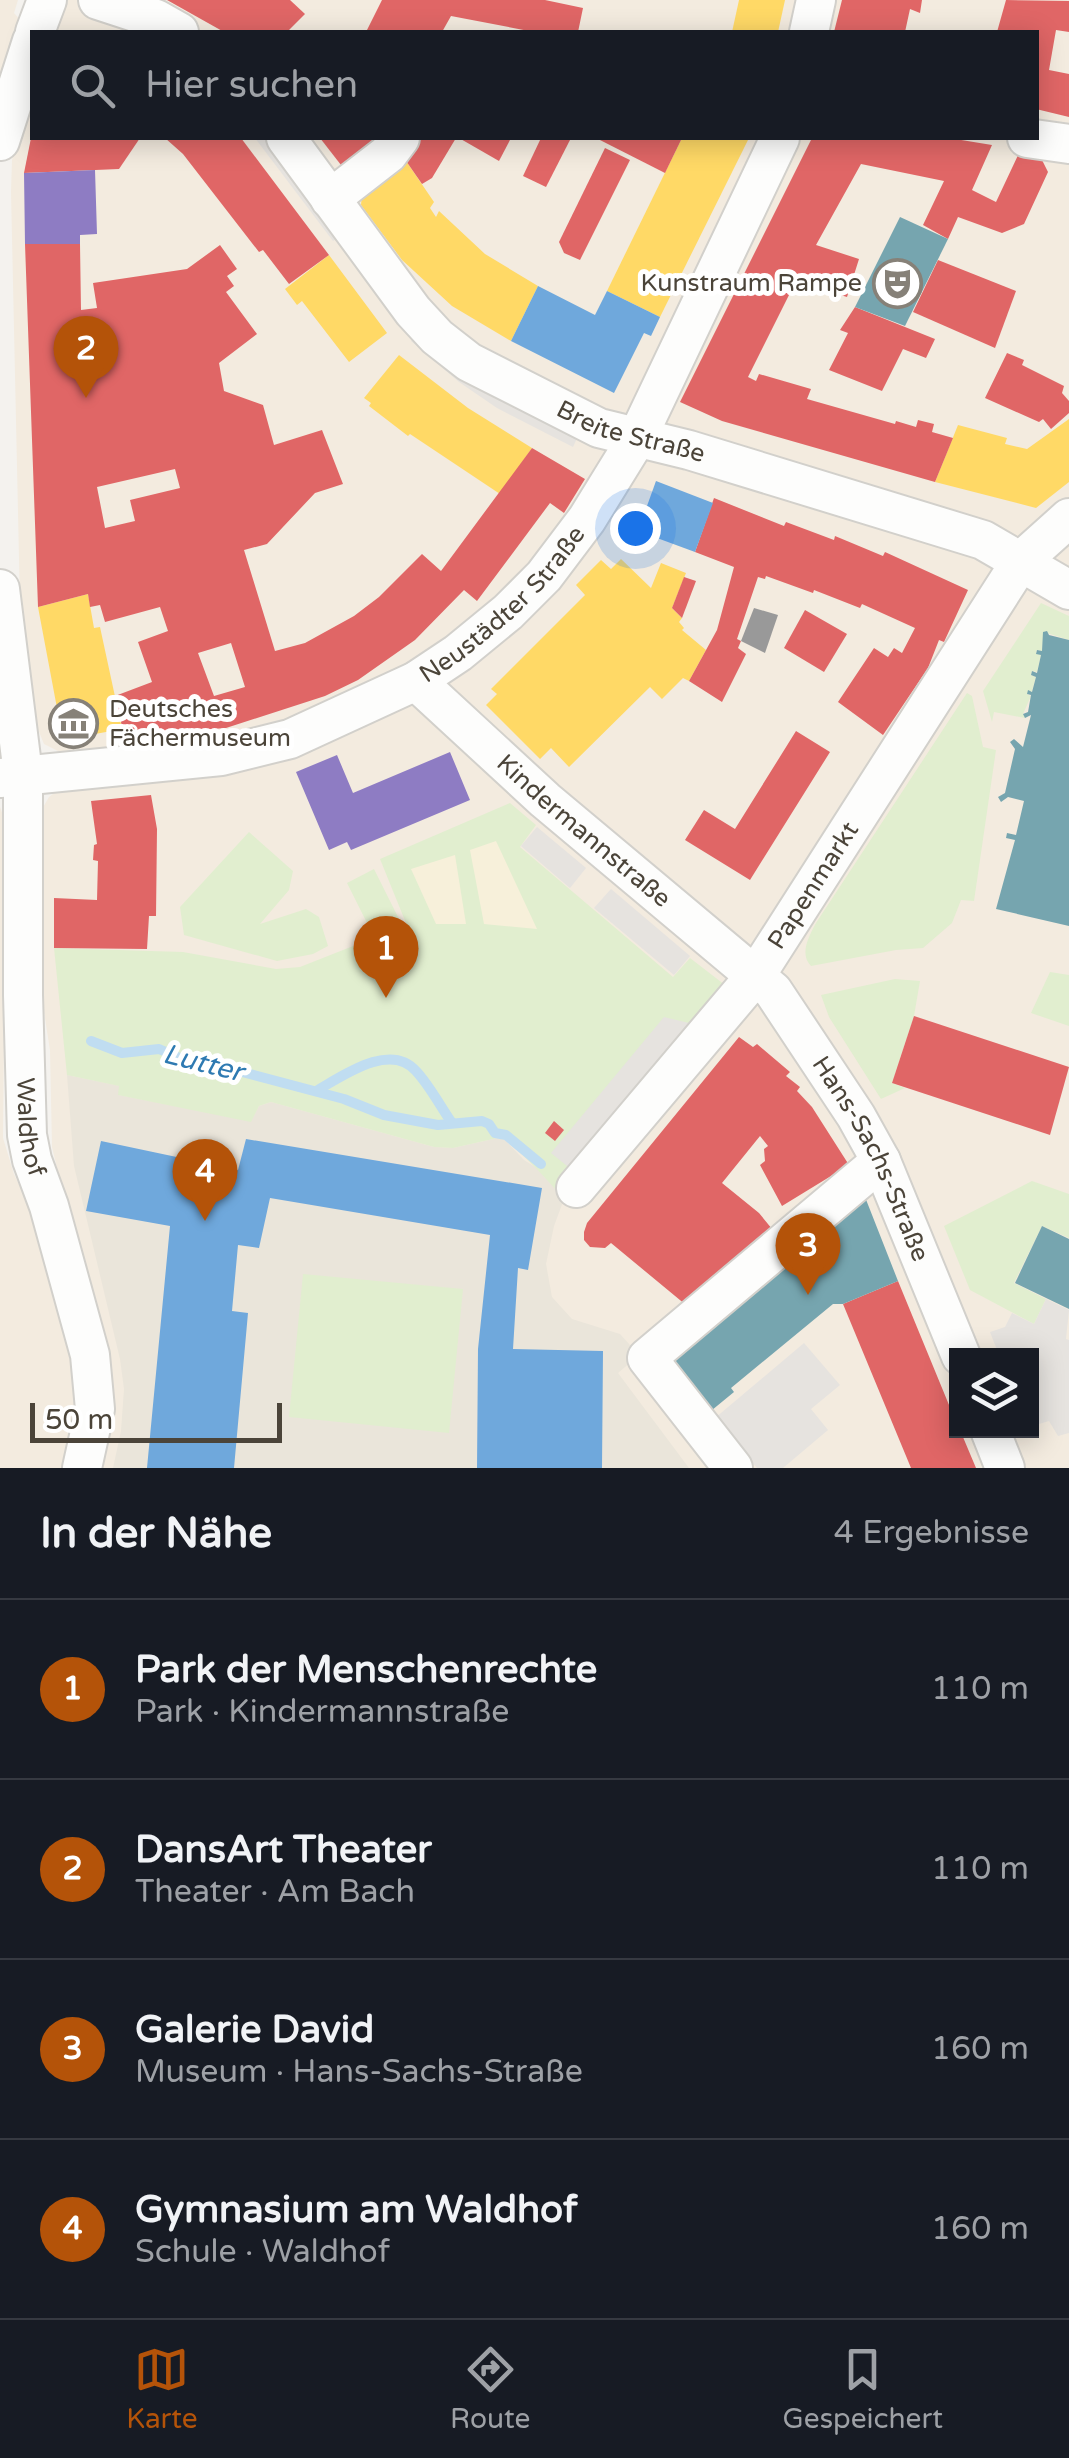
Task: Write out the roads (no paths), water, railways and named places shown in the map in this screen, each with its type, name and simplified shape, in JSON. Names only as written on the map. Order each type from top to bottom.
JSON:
[{"type":"street","points":[[36,30],[46,0]]},
{"type":"street","points":[[98,0],[175,30]]},
{"type":"street","points":[[809,30],[816,0]]},
{"type":"street","points":[[0,141],[30,46]]},
{"type":"street","name":"Breite Straße","points":[[287,140],[413,311],[437,337],[469,362],[599,428],[689,450],[982,540],[1069,590]]},
{"type":"street","points":[[330,199],[388,154],[398,140]]},
{"type":"street","name":"Neustädter Straße","points":[[12,776],[221,756],[290,739],[416,681],[470,643],[544,576],[587,519],[637,438],[779,140]]},
{"type":"street","points":[[1039,140],[1069,144]]},
{"type":"street","name":"Papenmarkt","points":[[576,1188],[756,975],[1020,561],[1069,518]]},
{"type":"street","name":"Waldhof","points":[[0,589],[12,776],[16,1166],[49,1206],[90,1356],[95,1409],[82,1468]]},
{"type":"street","name":"Kindermannstraße","points":[[416,681],[545,800],[756,975]]},
{"type":"street","name":"Hans-Sachs-Straße","points":[[756,975],[773,991],[792,1019],[881,1161],[958,1348]]},
{"type":"street","points":[[732,1468],[647,1358],[881,1161]]},
{"type":"street","points":[[993,1438],[1005,1468]]},
{"type":"waterway","name":"Lutter","points":[[91,1041],[122,1053],[159,1049],[182,1059],[344,1099],[384,1115],[438,1125],[482,1121],[541,1164]]},
{"type":"waterway","name":"Lutter","points":[[316,1091],[366,1064],[393,1060],[416,1071],[452,1123]]},
{"type":"place","name":"Kunstraum Rampe","points":[[897,283]]},
{"type":"place","name":"DansArt Theater","points":[[86,398]]},
{"type":"place","name":"Deutsches Fächermuseum","points":[[74,723]]},
{"type":"place","name":"Park der Menschenrechte","points":[[386,998]]},
{"type":"place","name":"Gymnasium am Waldhof","points":[[205,1221]]},
{"type":"place","name":"Galerie David","points":[[808,1295]]}]
